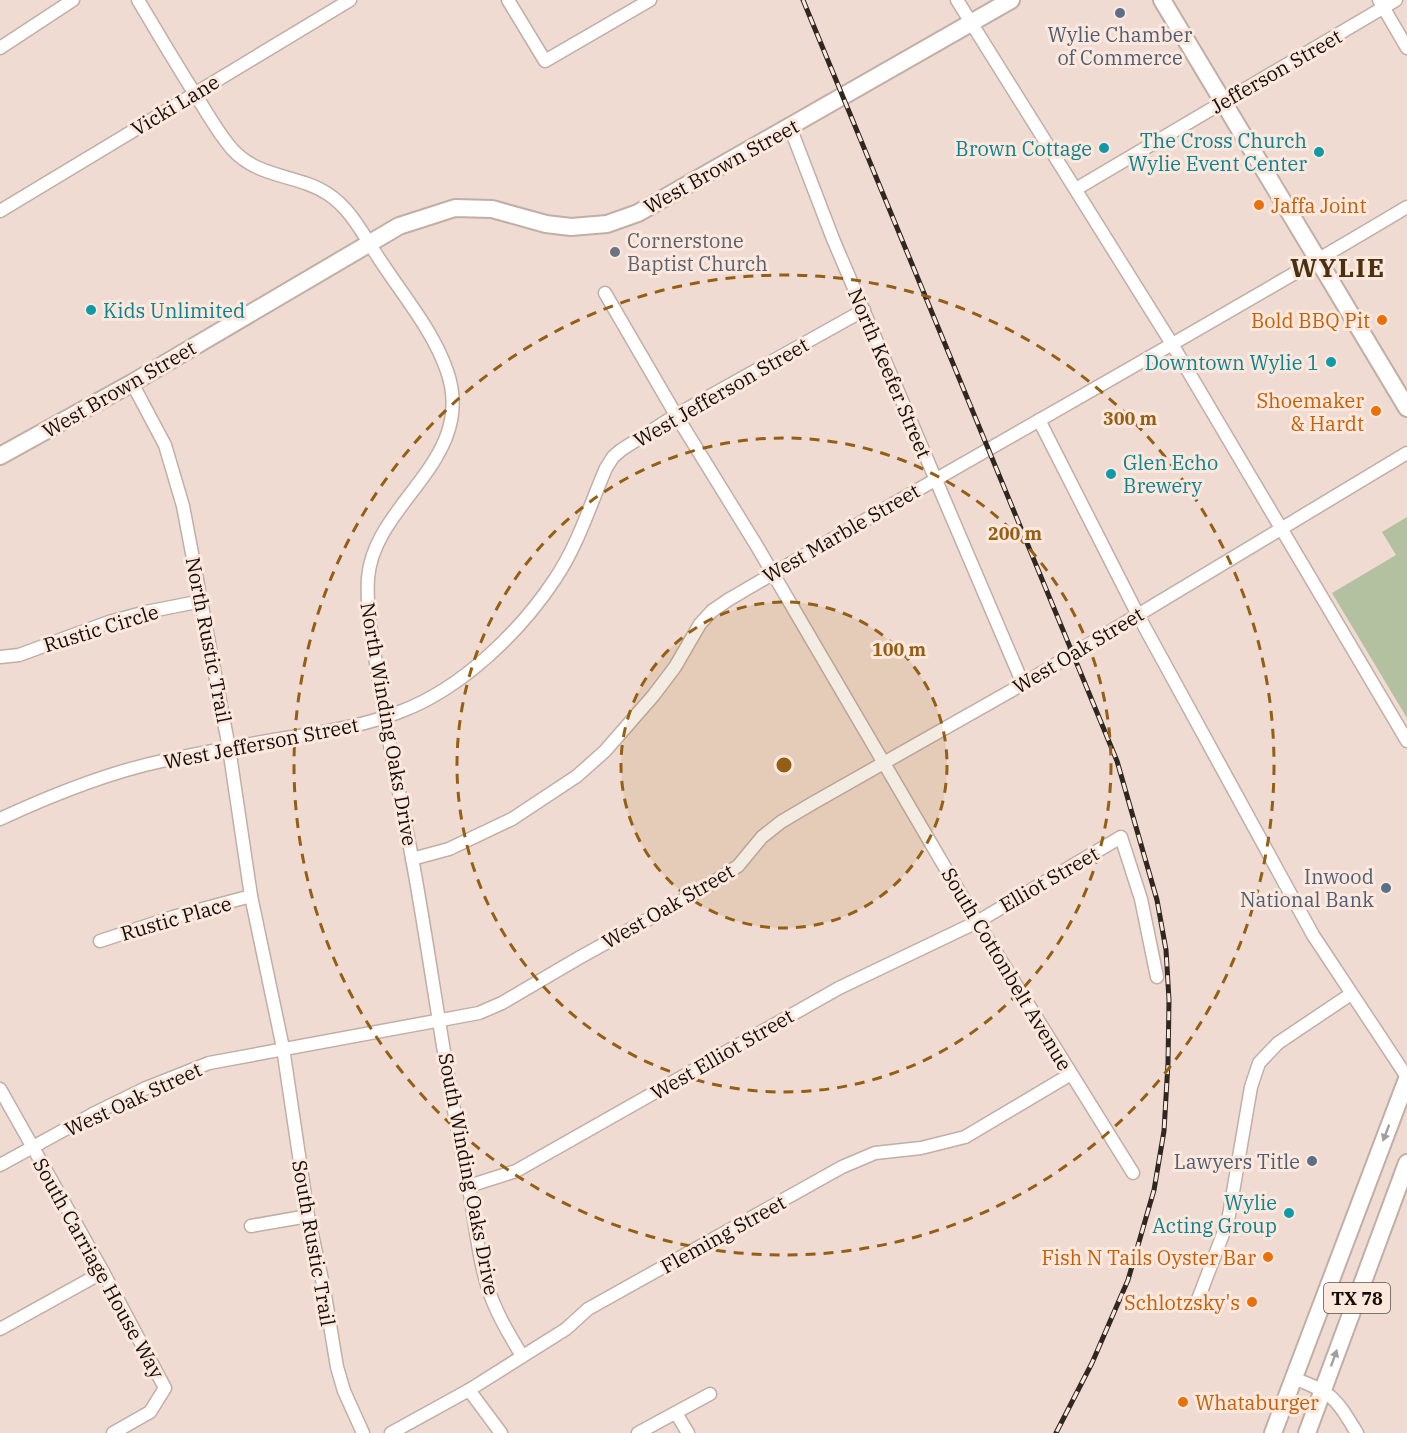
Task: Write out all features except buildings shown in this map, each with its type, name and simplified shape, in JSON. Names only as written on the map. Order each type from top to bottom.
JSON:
[{"type":"main road","name":"West Brown Street","points":[[0,456],[132,383],[399,226],[454,208],[492,209],[546,224],[571,227],[607,224],[638,213],[1011,0]]},
{"type":"main road","points":[[1162,0],[1320,259],[1407,408]]},
{"type":"main road","name":"TX 78","points":[[1273,1433],[1407,1078]]},
{"type":"main road","name":"TX 78","points":[[1307,1433],[1406,1167]]},
{"type":"street","points":[[0,48],[73,0]]},
{"type":"street","name":"North Winding Oaks Drive","points":[[138,0],[194,93],[233,151],[250,164],[271,174],[307,184],[329,194],[349,212],[432,338],[448,373],[452,389],[452,408],[444,444],[425,476],[378,542],[368,571],[367,596],[384,717],[440,1020]]},
{"type":"street","name":"Vicki Lane","points":[[0,211],[350,0]]},
{"type":"street","points":[[508,0],[545,61],[650,0]]},
{"type":"street","points":[[957,0],[1172,344],[1407,741]]},
{"type":"street","name":"Jefferson Street","points":[[1076,189],[1381,4],[1396,0]]},
{"type":"street","points":[[1381,4],[1407,48]]},
{"type":"street","name":"North Keefer Street","points":[[790,127],[833,239],[1023,684]]},
{"type":"street","name":"West Marble Street","points":[[412,859],[449,849],[512,819],[577,776],[605,751],[653,696],[675,667],[700,624],[712,611],[772,573],[1407,207]]},
{"type":"street","name":"South Cottonbelt Avenue","points":[[605,292],[977,922],[1133,1173]]},
{"type":"street","name":"West Jefferson Street","points":[[0,819],[100,778],[160,761],[339,729],[404,710],[441,690],[501,645],[534,609],[576,544],[591,502],[613,457],[676,414],[864,310]]},
{"type":"street","name":"North Rustic Trail","points":[[132,383],[165,445],[183,506],[229,748],[251,896],[283,1048]]},
{"type":"street","points":[[1039,420],[1138,615],[1313,935],[1407,1078]]},
{"type":"street","name":"West Oak Street","points":[[0,1165],[93,1114],[209,1063],[479,1014],[502,1003],[706,887],[738,866],[762,837],[781,822],[1023,684],[1407,453]]},
{"type":"street","name":"Rustic Circle","points":[[0,657],[19,655],[109,622],[202,601]]},
{"type":"street","name":"Elliot Street","points":[[977,922],[1120,837],[1141,899],[1157,977]]},
{"type":"street","name":"Rustic Place","points":[[100,941],[173,917],[251,896]]},
{"type":"street","name":"West Elliot Street","points":[[469,1186],[516,1171],[839,988],[977,922]]},
{"type":"street","points":[[1197,1302],[1228,1221],[1251,1087],[1259,1063],[1278,1043],[1351,994]]},
{"type":"street","name":"South Winding Oaks Drive","points":[[440,1020],[458,1136],[486,1284],[499,1318],[522,1356]]},
{"type":"street","name":"South Rustic Trail","points":[[283,1048],[308,1216],[324,1289],[337,1367],[344,1390],[363,1433]]},
{"type":"street","name":"Fleming Street","points":[[391,1433],[469,1390],[566,1329],[588,1309],[842,1167],[875,1153],[921,1148],[965,1137],[1071,1074]]},
{"type":"street","name":"South Carriage House Way","points":[[0,1089],[165,1388],[150,1412],[113,1433]]},
{"type":"street","points":[[251,1226],[308,1216]]},
{"type":"street","points":[[0,1329],[103,1272]]},
{"type":"street","points":[[1293,1378],[1323,1389],[1339,1403],[1357,1433]]},
{"type":"street","points":[[469,1390],[501,1433]]},
{"type":"street","points":[[638,1433],[710,1394]]},
{"type":"street","points":[[676,1413],[687,1433]]},
{"type":"green space","points":[[1407,517],[1407,718],[1332,593],[1396,555],[1382,532]]},
{"type":"railway","points":[[803,0],[1117,761],[1157,900],[1166,950],[1169,1000],[1168,1063],[1164,1131],[1154,1190],[1128,1280],[1092,1363],[1056,1433]]},
{"type":"place","name":"Wylie Chamber of Commerce","points":[[1120,13]]},
{"type":"place","name":"Brown Cottage","points":[[1104,148]]},
{"type":"place","name":"The Cross Church Wylie Event Center","points":[[1319,152]]},
{"type":"place","name":"Jaffa Joint","points":[[1259,205]]},
{"type":"place","name":"Cornerstone Baptist Church","points":[[615,252]]},
{"type":"place","name":"Kids Unlimited","points":[[91,310]]},
{"type":"place","name":"Bold BBQ Pit","points":[[1382,320]]},
{"type":"place","name":"Downtown Wylie 1","points":[[1331,362]]},
{"type":"place","name":"Shoemaker & Hardt","points":[[1376,411]]},
{"type":"place","name":"Glen Echo Brewery","points":[[1111,474]]},
{"type":"place","name":"Inwood National Bank","points":[[1386,888]]},
{"type":"place","name":"Lawyers Title","points":[[1312,1161]]},
{"type":"place","name":"Wylie Acting Group","points":[[1289,1213]]},
{"type":"place","name":"Fish N Tails Oyster Bar","points":[[1268,1257]]},
{"type":"place","name":"Schlotzsky's","points":[[1252,1302]]},
{"type":"place","name":"Whataburger","points":[[1183,1402]]},
{"type":"district","name":"WYLIE","points":[[1338,267]]}]
